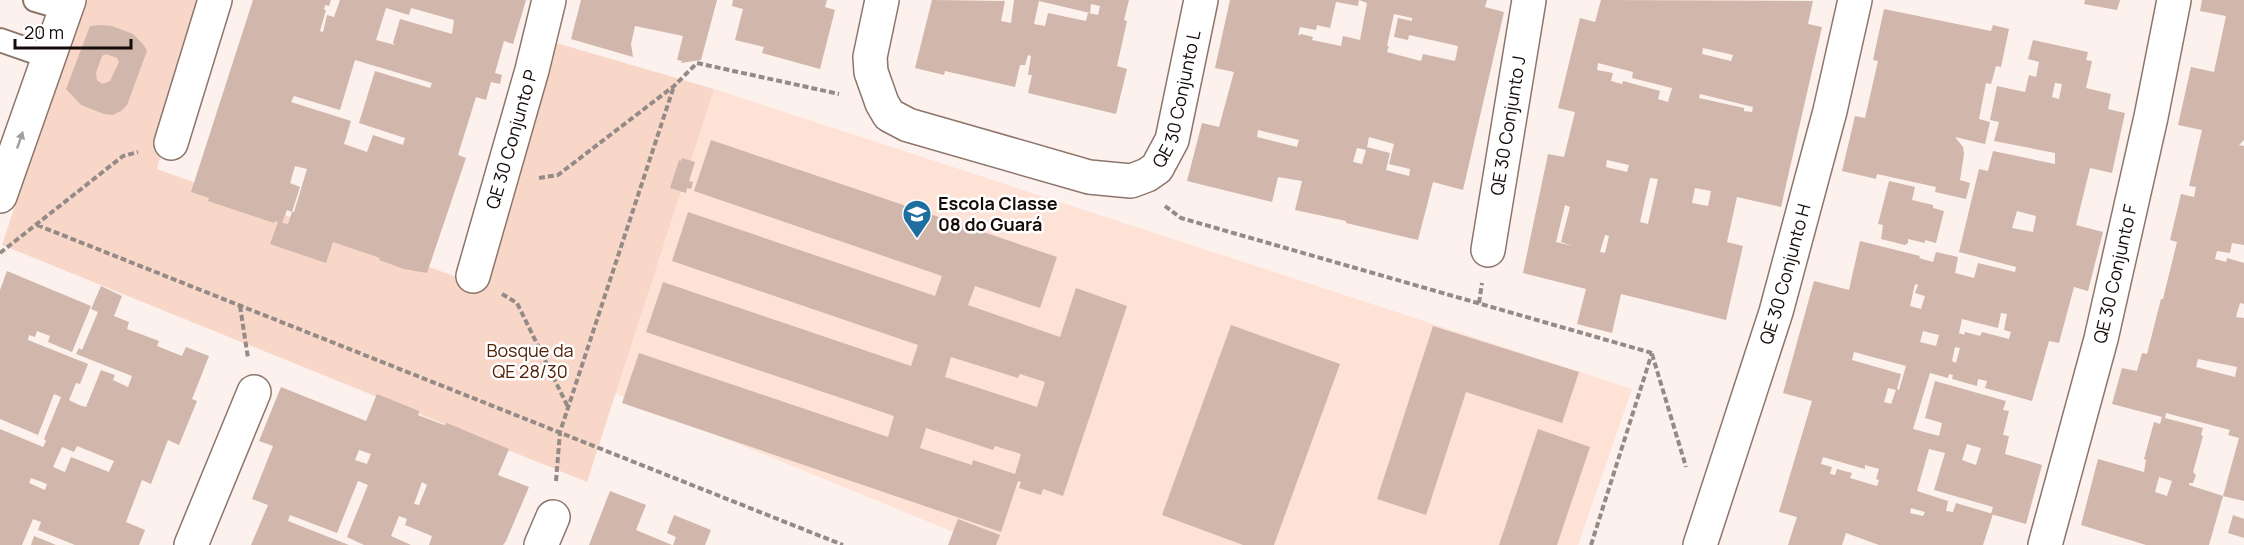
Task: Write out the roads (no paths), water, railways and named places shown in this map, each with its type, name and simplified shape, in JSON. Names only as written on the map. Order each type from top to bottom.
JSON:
[{"type":"street","points":[[171,143],[215,0]]},
{"type":"street","name":"QE 30 Conjunto P","points":[[473,276],[549,0]]},
{"type":"street","name":"QE 30 Conjunto L","points":[[882,0],[870,57],[871,72],[882,103],[889,114],[908,124],[1089,177],[1131,181],[1157,168],[1172,140],[1201,0]]},
{"type":"street","name":"QE 30 Conjunto J","points":[[1488,250],[1529,0]]},
{"type":"street","name":"QE 30 Conjunto H","points":[[1700,545],[1776,312],[1830,111],[1855,0]]},
{"type":"street","name":"QE 30 Conjunto F","points":[[2045,545],[2101,339],[2175,0]]},
{"type":"street","points":[[0,196],[49,57],[57,3]]},
{"type":"street","points":[[190,545],[254,392]]},
{"type":"lane","points":[[0,40],[49,57]]},
{"type":"place","name":"Escola Classe 08 do Guará","points":[[917,240]]},
{"type":"park label","name":"Bosque da QE 28/30","points":[[530,361]]}]
